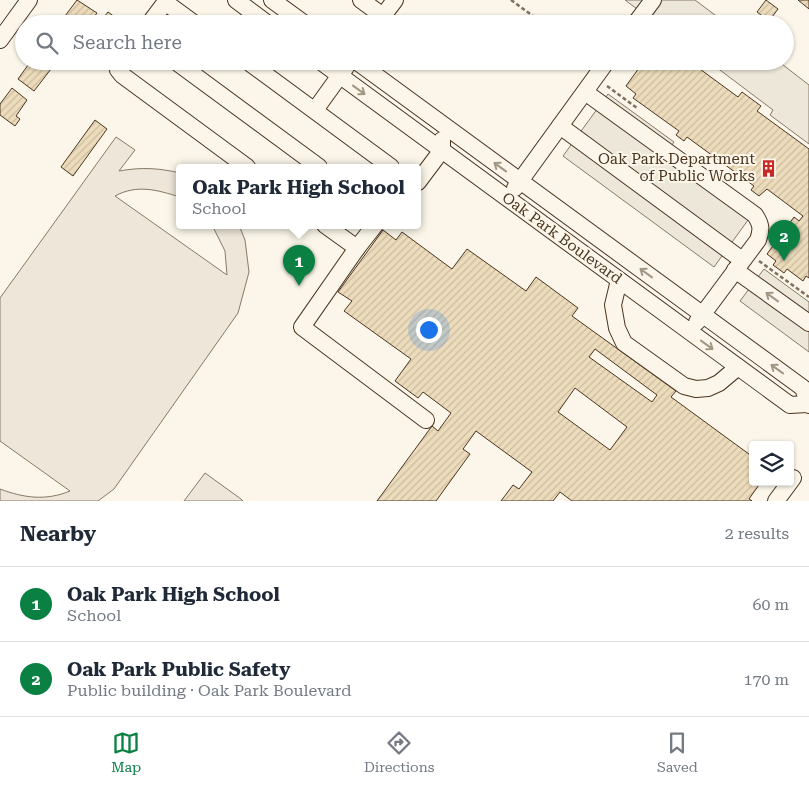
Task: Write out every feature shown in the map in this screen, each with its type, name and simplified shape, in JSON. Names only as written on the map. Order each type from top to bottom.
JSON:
[{"type":"street","points":[[18,15],[29,0]]},
{"type":"street","points":[[236,0],[257,6]]},
{"type":"street","points":[[272,0],[293,15]]},
{"type":"street","points":[[361,0],[375,15]]},
{"type":"street","points":[[384,15],[395,0]]},
{"type":"street","points":[[642,15],[653,0]]},
{"type":"street","points":[[156,15],[166,1],[184,15]]},
{"type":"street","points":[[0,40],[15,19]]},
{"type":"street","points":[[118,70],[122,75],[243,164]]},
{"type":"street","points":[[187,70],[315,164]]},
{"type":"street","points":[[259,70],[387,164]]},
{"type":"street","name":"Oak Park Boulevard","points":[[332,70],[790,405],[808,405],[803,388],[368,70]]},
{"type":"street","points":[[315,110],[344,70]]},
{"type":"street","points":[[507,198],[601,70]]},
{"type":"street","points":[[585,92],[755,215],[762,227],[760,234],[739,265],[689,332]]},
{"type":"street","points":[[421,178],[442,150],[441,123]]},
{"type":"street","points":[[560,126],[739,265],[809,323]]},
{"type":"street","points":[[331,229],[357,248]]},
{"type":"street","points":[[372,229],[302,327],[426,420]]},
{"type":"street","points":[[619,280],[613,306],[616,328],[624,342],[632,348],[684,386],[696,389],[708,388],[719,383],[738,367]]},
{"type":"street","points":[[776,501],[787,486]]},
{"type":"path","points":[[512,0],[532,15]]},
{"type":"shaded area","points":[[625,0],[695,0],[715,15],[645,15]]},
{"type":"shaded area","points":[[720,70],[790,70],[809,85],[809,144],[770,115],[773,110]]},
{"type":"shaded area","points":[[608,94],[674,142],[671,146],[756,209],[714,267],[563,156]]},
{"type":"shaded area","points":[[116,137],[135,150],[119,171],[150,169],[176,172],[176,196],[155,190],[139,189],[123,192],[115,196],[227,275],[225,251],[214,229],[241,229],[245,240],[249,272],[238,313],[114,489],[98,501],[0,501],[0,489],[18,495],[35,497],[52,496],[70,491],[0,441],[0,298]]},
{"type":"shaded area","points":[[764,269],[809,302],[809,352],[740,301]]},
{"type":"shaded area","points":[[205,473],[241,499],[243,501],[184,501]]},
{"type":"building","points":[[77,0],[97,13],[96,15],[66,15]]},
{"type":"building","points":[[766,0],[778,9],[774,15],[761,15],[757,12]]},
{"type":"building","points":[[798,0],[809,0],[809,9]]},
{"type":"building","points":[[24,70],[50,70],[34,91],[18,79]]},
{"type":"building","name":"Oak Park Department of Public Works","points":[[638,70],[701,70],[738,97],[742,92],[761,106],[757,111],[809,149],[809,278],[806,276],[803,281],[787,269],[784,273],[773,265],[776,261],[767,254],[794,217],[799,221],[803,216],[767,189],[759,196],[751,190],[754,186],[687,137],[684,141],[676,135],[679,131],[633,98],[636,94],[626,86]]},
{"type":"building","points":[[12,88],[27,100],[16,116],[20,119],[15,126],[0,115],[0,104]]},
{"type":"building","points":[[95,120],[107,129],[73,176],[61,167]]},
{"type":"building","points":[[383,230],[396,240],[402,232],[452,269],[467,249],[526,291],[536,277],[578,308],[572,316],[676,391],[671,397],[749,454],[749,486],[758,486],[749,499],[752,501],[572,501],[560,492],[553,501],[501,501],[513,485],[519,489],[532,472],[476,431],[463,449],[470,454],[436,501],[377,501],[432,426],[438,431],[451,413],[423,392],[418,398],[395,381],[411,359],[344,311],[352,301],[338,292]],"holes":[[[595,349],[657,395],[652,402],[589,357]],[[575,388],[627,427],[610,450],[558,412]]]},
{"type":"place","name":"Oak Park Department of Public Works","points":[[769,168]]},
{"type":"place","name":"Oak Park Public Safety","points":[[784,261]]},
{"type":"place","name":"Oak Park High School","points":[[299,286]]}]
